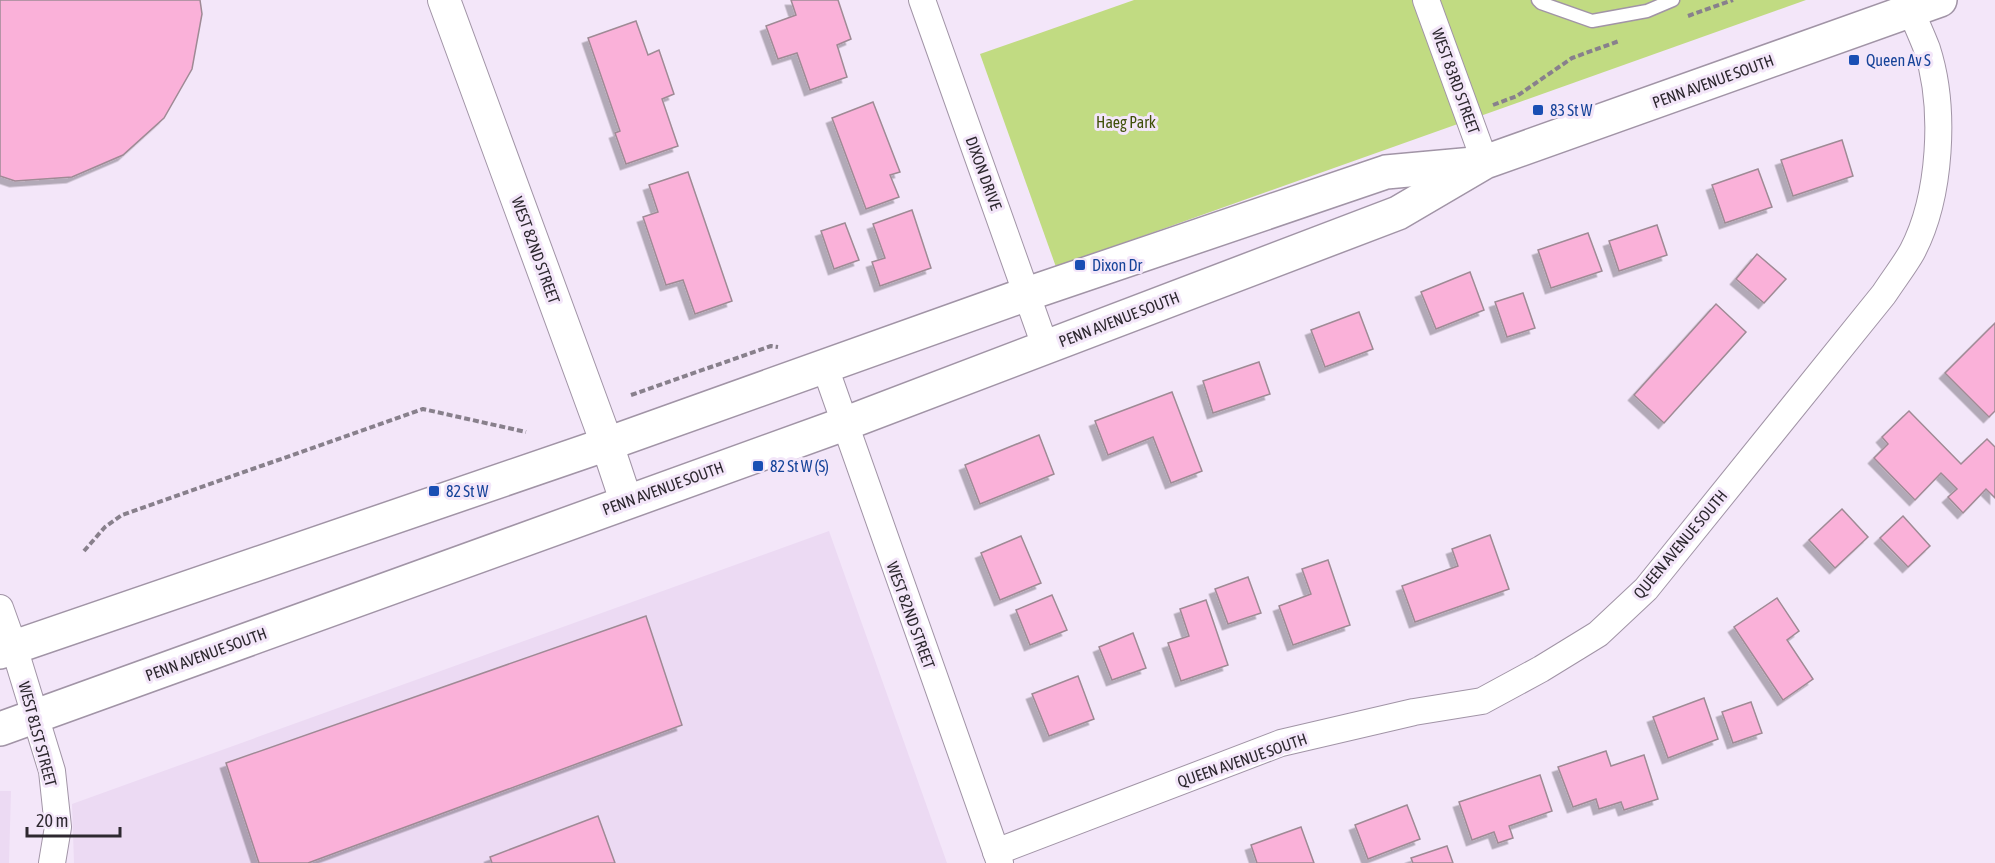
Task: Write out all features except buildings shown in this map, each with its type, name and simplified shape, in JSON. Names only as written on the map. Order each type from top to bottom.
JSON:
[{"type":"main road","name":"PENN AVENUE SOUTH","points":[[0,729],[844,424],[1398,213],[1485,162],[1925,5]]},
{"type":"main road","name":"PENN AVENUE SOUTH","points":[[7,650],[607,444],[1027,294],[1386,172],[1485,162]]},
{"type":"street","name":"WEST 82ND STREET","points":[[444,0],[626,501]]},
{"type":"street","name":"DIXON DRIVE","points":[[922,0],[1045,346]]},
{"type":"street","name":"WEST 83RD STREET","points":[[1426,0],[1485,162]]},
{"type":"street","name":"QUEEN AVENUE SOUTH","points":[[998,858],[1281,743],[1414,712],[1482,700],[1542,669],[1598,634],[1646,589],[1884,294],[1912,251],[1931,203],[1938,150],[1937,99],[1929,57],[1925,5]]},
{"type":"street","name":"WEST 82ND STREET","points":[[825,367],[998,858]]},
{"type":"street","name":"WEST 81ST STREET","points":[[0,608],[7,650],[34,716],[52,771],[58,827],[52,863]]},
{"type":"lane","points":[[1538,0],[1592,21],[1647,11],[1673,0]]},
{"type":"path","points":[[1679,19],[1732,0]]},
{"type":"path","points":[[1493,105],[1517,96],[1572,58],[1625,38]]},
{"type":"path","points":[[631,395],[771,346],[780,347]]},
{"type":"path","points":[[84,551],[105,528],[122,515],[423,409],[526,432]]},
{"type":"shaded area","points":[[829,531],[947,863],[74,863],[72,804]]},
{"type":"shaded area","points":[[0,791],[11,791],[9,863],[0,863]]},
{"type":"green space","name":"Haeg Park","points":[[1134,0],[1806,0],[1056,267],[980,54]]},
{"type":"place","name":"Queen Av S","points":[[1854,60]]},
{"type":"place","name":"83 St W","points":[[1538,110]]},
{"type":"place","name":"Dixon Dr","points":[[1080,265]]},
{"type":"place","name":"82 St W (S)","points":[[758,466]]},
{"type":"place","name":"82 St W","points":[[434,491]]}]
